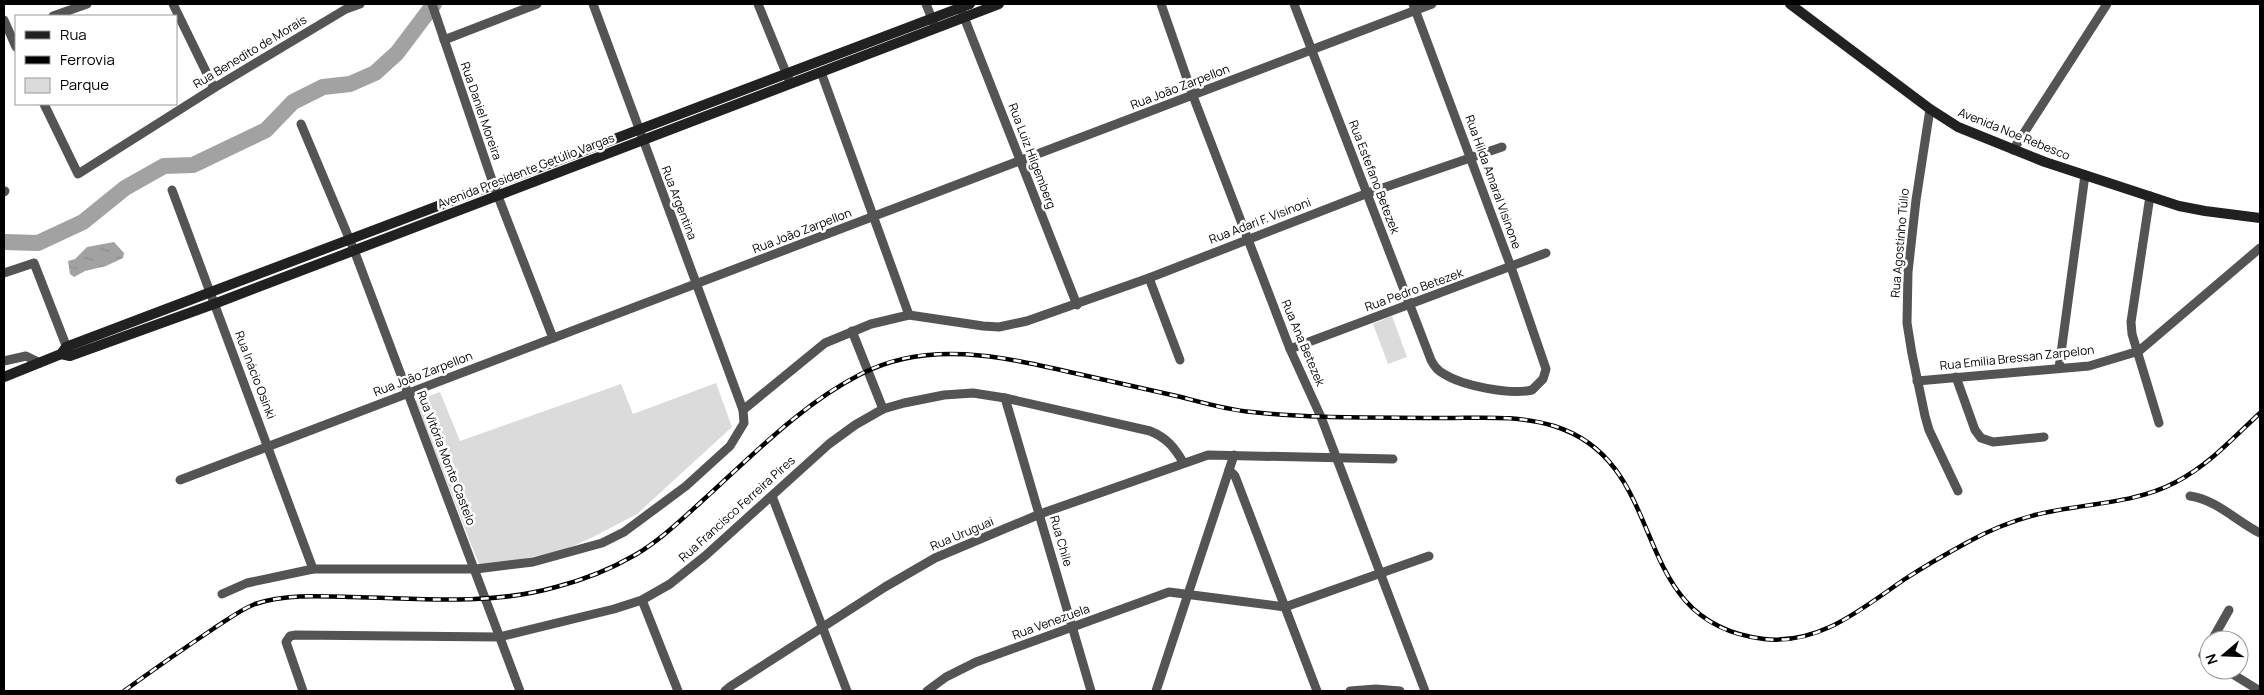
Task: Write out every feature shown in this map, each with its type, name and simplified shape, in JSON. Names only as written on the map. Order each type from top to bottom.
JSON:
[{"type":"main road","name":"Avenida Presidente Getúlio Vargas","points":[[65,352],[214,304],[498,196],[786,73],[931,18],[965,9],[999,4]]},
{"type":"main road","name":"Avenida Noe Rebesco","points":[[1790,4],[1930,110],[1958,127],[2013,150],[2150,196],[2205,211],[2260,218]]},
{"type":"main road","name":"Avenida Presidente Getúlio Vargas","points":[[4,377],[210,292],[494,186],[791,84],[936,28],[965,9]]},
{"type":"street","points":[[56,15],[87,4]]},
{"type":"street","points":[[173,4],[214,88]]},
{"type":"street","name":"Rua Benedito de Morais","points":[[44,105],[78,174],[345,7],[360,4]]},
{"type":"street","name":"Rua Daniel Moreira","points":[[432,4],[494,186],[553,338]]},
{"type":"street","points":[[444,40],[537,4]]},
{"type":"street","name":"Rua Argentina","points":[[593,4],[743,410]]},
{"type":"street","points":[[758,4],[791,84]]},
{"type":"street","points":[[926,4],[936,28]]},
{"type":"street","name":"Rua Ana Betezek","points":[[1161,4],[1193,96],[1290,349],[1336,458],[1425,691]]},
{"type":"street","name":"Rua Estefano Betezek","points":[[1294,4],[1368,193],[1430,360]]},
{"type":"street","name":"Rua João Zarpellon","points":[[180,480],[1193,96],[1312,50],[1415,7],[1432,4]]},
{"type":"street","points":[[2013,150],[2107,4]]},
{"type":"street","name":"Rua Hilda Amaral Visinone","points":[[1415,7],[1511,266],[1546,369],[1543,379],[1532,390],[1513,392],[1456,380],[1442,373],[1430,360]]},
{"type":"street","name":"Rua Luiz Hilgemberg","points":[[965,9],[1077,305]]},
{"type":"street","points":[[4,20],[15,44]]},
{"type":"street","points":[[821,72],[910,315]]},
{"type":"street","name":"Rua Agostinho Túlio","points":[[1930,110],[1916,200],[1908,272],[1907,323],[1917,380],[1929,430],[1958,491]]},
{"type":"street","name":"Rua Vitória Monte Castelo","points":[[300,124],[354,250],[476,569],[520,691]]},
{"type":"street","name":"Rua Adari F. Visinoni","points":[[743,410],[812,352],[825,343],[852,331],[890,318],[910,315],[999,327],[1027,321],[1077,305],[1149,278],[1368,193],[1502,147]]},
{"type":"street","points":[[2059,368],[2085,175]]},
{"type":"street","name":"Rua Inácio Osinki","points":[[172,190],[313,568]]},
{"type":"street","points":[[2150,196],[2131,322],[2132,334],[2139,351],[2159,423]]},
{"type":"street","name":"Rua Emilia Bressan Zarpelon","points":[[1917,380],[2089,366],[2139,351],[2260,248]]},
{"type":"street","name":"Rua Pedro Betezek","points":[[1290,349],[1546,253]]},
{"type":"street","points":[[4,273],[34,263],[65,352]]},
{"type":"street","points":[[1149,278],[1180,360]]},
{"type":"street","points":[[852,331],[883,409]]},
{"type":"street","points":[[4,361],[26,356],[40,363]]},
{"type":"street","points":[[1956,376],[1975,430],[1981,438],[1993,442],[2044,437]]},
{"type":"street","name":"Rua Francisco Ferreira Pires","points":[[303,691],[286,642],[290,636],[499,637],[614,609],[642,600],[670,584],[705,556],[829,444],[855,425],[883,409],[944,395],[973,393],[1005,398],[1150,431],[1164,437],[1184,462]]},
{"type":"street","name":"Rua Chile","points":[[1005,398],[1091,691]]},
{"type":"street","points":[[222,594],[246,583],[313,568],[476,569],[534,562],[602,543],[624,532],[686,486],[730,446],[744,422],[743,410]]},
{"type":"street","name":"Rua Uruguai","points":[[725,691],[912,570],[935,558],[1040,514],[1184,462],[1208,454],[1393,459]]},
{"type":"street","points":[[1156,691],[1234,455]]},
{"type":"street","points":[[1229,470],[1234,476],[1317,691]]},
{"type":"street","points":[[772,496],[847,691]]},
{"type":"street","points":[[2190,496],[2204,498],[2243,525],[2260,533]]},
{"type":"street","points":[[1285,607],[1429,556]]},
{"type":"street","name":"Rua Venezuela","points":[[927,691],[946,677],[976,662],[1169,592],[1188,596],[1285,607]]},
{"type":"street","points":[[642,600],[678,691]]},
{"type":"street","points":[[2218,630],[2229,610]]},
{"type":"street","points":[[2242,680],[2260,691]]},
{"type":"street","points":[[1350,691],[1376,689],[1400,691]]},
{"type":"green space","points":[[1392,316],[1407,357],[1388,364],[1373,324]]},
{"type":"green space","points":[[716,383],[732,427],[637,514],[562,551],[480,567],[415,401],[440,392],[460,441],[621,384],[633,414]]},
{"type":"water","points":[[114,242],[124,253],[123,258],[106,266],[85,271],[74,277],[70,274],[68,261],[75,259],[87,247]]},
{"type":"waterway","points":[[4,242],[38,243],[83,222],[125,188],[164,166],[193,165],[266,130],[293,102],[323,87],[350,84],[375,73],[397,53],[434,4]]},
{"type":"railway","points":[[124,691],[234,615],[249,606],[266,601],[290,597],[315,596],[454,600],[505,597],[556,587],[607,569],[635,555],[661,537],[777,433],[817,401],[861,374],[887,363],[913,357],[967,354],[1021,361],[1225,408],[1252,412],[1324,417],[1500,418],[1541,422],[1554,426],[1592,445],[1618,473],[1636,506],[1667,574],[1688,604],[1719,627],[1764,639],[1784,639],[1822,631],[1856,613],[1936,560],[1976,538],[2009,523],[2053,511],[2125,499],[2159,490],[2199,468],[2260,413]]}]
